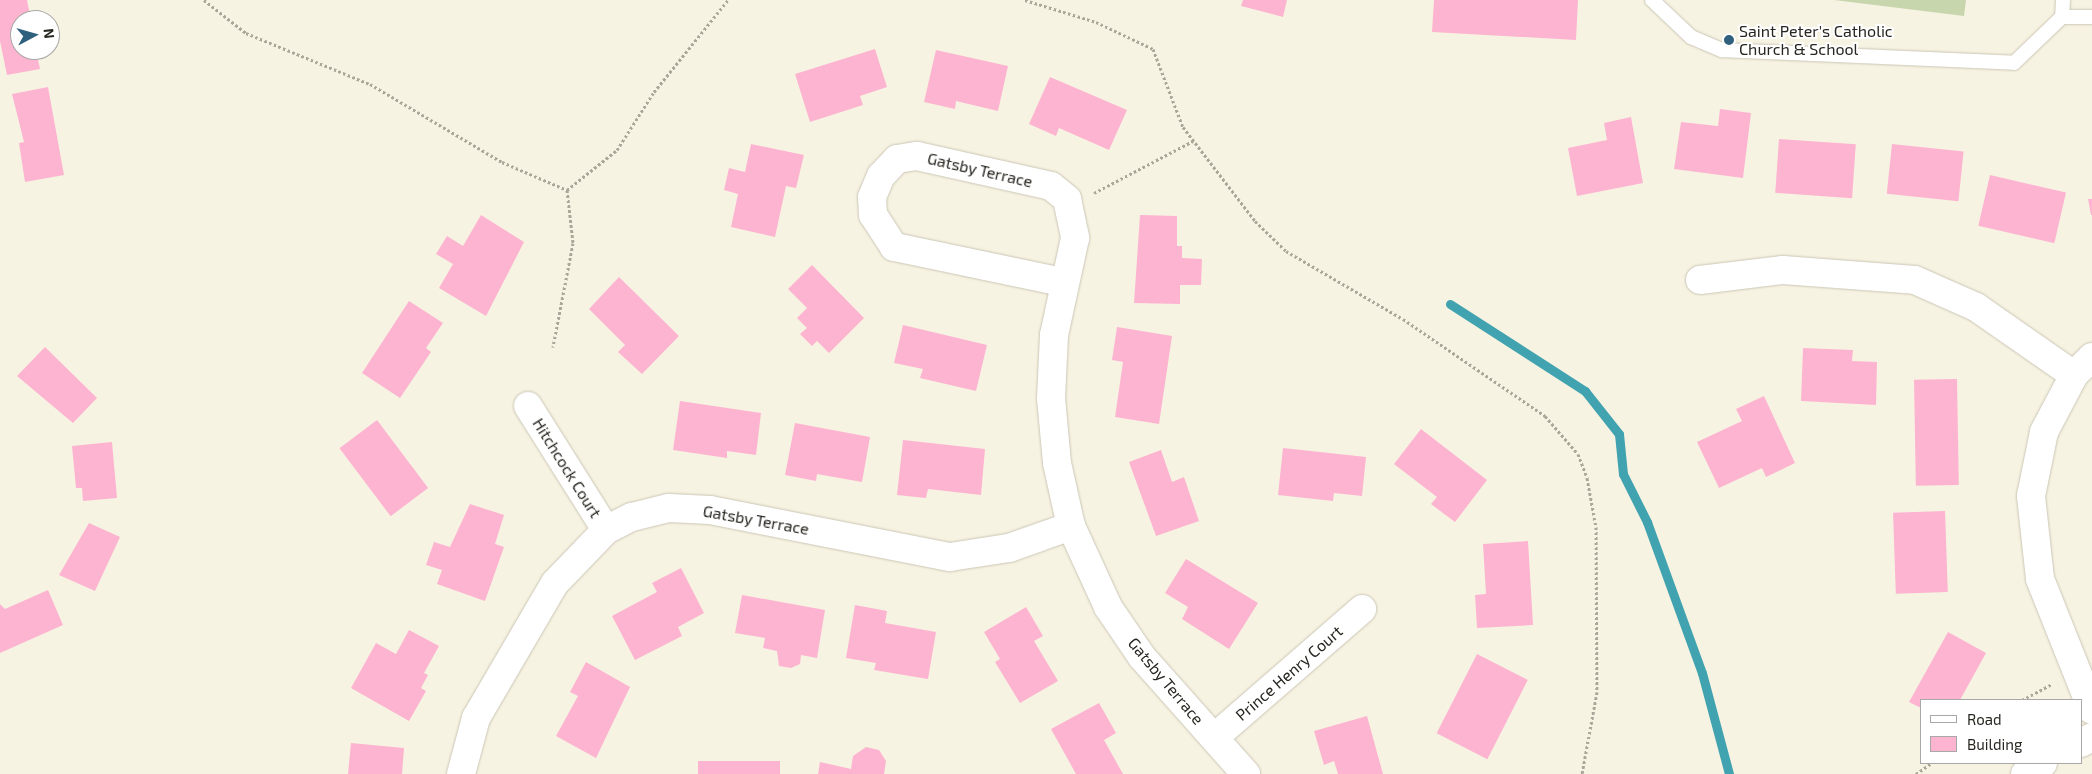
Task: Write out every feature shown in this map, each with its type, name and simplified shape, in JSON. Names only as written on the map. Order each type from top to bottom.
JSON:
[{"type":"street","name":"Gatsby Terrace","points":[[1062,282],[894,247],[873,215],[872,197],[881,176],[897,159],[917,156],[1051,186],[1070,206],[1075,238],[1062,282],[1051,398],[1057,463],[1071,526],[1108,607],[1142,657],[1246,774]]},
{"type":"street","points":[[1700,280],[1783,270],[1915,280],[1976,307],[2083,366],[2044,432],[2031,496],[2032,525],[2040,579],[2092,710]]},
{"type":"street","name":"Hitchcock Court","points":[[528,406],[606,530]]},
{"type":"street","name":"Gatsby Terrace","points":[[461,774],[476,718],[555,583],[606,530],[669,508],[710,510],[950,557],[1009,548],[1071,526]]},
{"type":"street","name":"Prince Henry Court","points":[[1215,737],[1362,609]]},
{"type":"street","points":[[2025,774],[2041,764]]},
{"type":"lane","points":[[1652,0],[1691,37],[1722,50],[2014,63],[2062,17],[2063,0]]},
{"type":"lane","points":[[2062,17],[2092,17]]},
{"type":"path","points":[[204,0],[246,33],[370,84],[502,162],[567,190]]},
{"type":"path","points":[[567,190],[616,150],[654,92],[728,0]]},
{"type":"path","points":[[1025,0],[1096,22],[1153,49],[1183,127],[1255,221],[1286,251],[1403,319],[1545,416],[1578,454],[1588,478],[1596,527],[1597,692],[1582,774]]},
{"type":"path","points":[[1070,206],[1193,141]]},
{"type":"path","points":[[553,347],[573,243],[567,190]]},
{"type":"path","points":[[1916,774],[1931,764]]},
{"type":"green space","points":[[1834,0],[1966,0],[1964,16]]},
{"type":"building","points":[[0,0],[27,0],[29,10],[10,10],[10,60],[38,60],[40,69],[7,75],[0,41]]},
{"type":"building","points":[[1243,0],[1287,0],[1283,17],[1241,6]]},
{"type":"building","points":[[1434,0],[1578,0],[1576,40],[1432,32]]},
{"type":"building","points":[[875,49],[887,87],[860,96],[863,105],[810,122],[795,74]]},
{"type":"building","points":[[936,50],[1008,66],[998,111],[956,101],[955,109],[924,102]]},
{"type":"building","points":[[1050,77],[1127,110],[1109,150],[1059,128],[1056,136],[1029,124]]},
{"type":"building","points":[[48,87],[64,175],[25,182],[19,143],[24,142],[12,94]]},
{"type":"building","points":[[1720,109],[1751,113],[1743,178],[1674,169],[1681,122],[1718,126]]},
{"type":"building","points":[[1631,117],[1643,183],[1577,196],[1568,148],[1607,140],[1604,123]]},
{"type":"building","points":[[1779,139],[1856,144],[1852,198],[1775,193]]},
{"type":"building","points":[[751,144],[804,155],[796,188],[786,186],[775,237],[731,227],[738,194],[724,190],[729,168],[745,172]]},
{"type":"building","points":[[1892,144],[1964,152],[1958,201],[1887,194]]},
{"type":"building","points":[[1990,175],[2066,193],[2054,243],[1978,226]]},
{"type":"building","points":[[2088,199],[2092,199],[2092,215],[2091,215]]},
{"type":"building","points":[[481,215],[524,242],[486,316],[439,288],[453,264],[436,254],[447,236],[463,246]]},
{"type":"building","points":[[1140,215],[1177,216],[1177,246],[1182,246],[1182,258],[1202,259],[1201,285],[1180,285],[1180,304],[1134,303]]},
{"type":"building","points":[[812,265],[864,318],[829,353],[817,341],[812,346],[800,334],[807,328],[797,318],[807,308],[788,289]]},
{"type":"building","points":[[619,277],[679,336],[642,374],[618,352],[625,345],[589,309]]},
{"type":"building","points":[[409,301],[443,323],[426,348],[431,352],[400,398],[362,373]]},
{"type":"building","points":[[903,325],[987,345],[976,391],[920,378],[923,369],[894,363]]},
{"type":"building","points":[[1117,327],[1172,336],[1159,424],[1115,417],[1123,362],[1112,360]]},
{"type":"building","points":[[45,347],[97,398],[73,423],[17,376]]},
{"type":"building","points":[[1803,348],[1853,350],[1852,361],[1877,362],[1876,405],[1801,401]]},
{"type":"building","points":[[1957,379],[1959,485],[1916,486],[1914,380]]},
{"type":"building","points":[[1764,396],[1795,463],[1766,477],[1762,468],[1719,488],[1697,442],[1742,421],[1736,409]]},
{"type":"building","points":[[680,401],[761,413],[756,455],[727,451],[727,458],[673,450]]},
{"type":"building","points":[[377,420],[428,488],[391,516],[339,448]]},
{"type":"building","points":[[795,423],[870,437],[862,482],[817,474],[816,481],[785,475]]},
{"type":"building","points":[[1421,429],[1487,480],[1455,522],[1431,504],[1437,497],[1394,464]]},
{"type":"building","points":[[903,440],[985,449],[981,495],[928,489],[926,498],[897,495]]},
{"type":"building","points":[[112,442],[117,498],[83,501],[82,488],[76,488],[72,446]]},
{"type":"building","points":[[1283,448],[1366,457],[1362,496],[1334,493],[1333,501],[1278,495]]},
{"type":"building","points":[[1161,450],[1172,482],[1184,477],[1199,521],[1156,536],[1129,462]]},
{"type":"building","points":[[470,504],[504,515],[495,544],[504,547],[485,601],[437,584],[442,570],[426,565],[434,542],[450,547]]},
{"type":"building","points":[[1945,511],[1948,592],[1896,594],[1893,513]]},
{"type":"building","points":[[89,523],[120,537],[95,591],[59,575]]},
{"type":"building","points":[[1528,541],[1533,625],[1477,628],[1475,595],[1486,594],[1483,544]]},
{"type":"building","points":[[1186,559],[1258,603],[1229,649],[1182,619],[1188,607],[1165,593]]},
{"type":"building","points":[[681,568],[704,613],[678,627],[682,636],[635,660],[612,616],[657,592],[652,583]]},
{"type":"building","points":[[48,590],[63,625],[0,653],[0,604],[5,609]]},
{"type":"building","points":[[742,595],[825,610],[817,658],[801,655],[800,664],[791,668],[779,666],[777,651],[763,648],[765,638],[735,633]]},
{"type":"building","points":[[855,605],[887,611],[885,623],[936,632],[928,679],[874,670],[876,663],[846,658]]},
{"type":"building","points":[[1026,607],[1043,636],[1034,641],[1058,681],[1020,703],[995,662],[1000,659],[984,632]]},
{"type":"building","points":[[409,630],[439,646],[424,673],[428,675],[421,688],[426,691],[409,721],[351,688],[376,643],[396,654]]},
{"type":"building","points":[[1948,632],[1986,653],[1961,699],[1920,699],[1920,708],[1909,702]]},
{"type":"building","points":[[1477,654],[1528,680],[1487,759],[1437,733]]},
{"type":"building","points":[[586,662],[630,687],[596,758],[556,736],[578,696],[570,692]]},
{"type":"building","points":[[1099,703],[1116,733],[1104,740],[1123,774],[1076,774],[1051,729]]},
{"type":"building","points":[[1367,716],[1383,774],[1338,774],[1334,761],[1324,765],[1314,731]]},
{"type":"building","points":[[351,743],[404,748],[402,774],[348,774]]},
{"type":"building","points":[[866,747],[879,750],[886,761],[884,774],[818,774],[820,762],[851,769],[853,756]]},
{"type":"building","points":[[698,761],[780,761],[780,774],[698,774]]},
{"type":"waterway","points":[[1450,304],[1585,391],[1619,434],[1623,474],[1647,522],[1702,673],[1729,774]]},
{"type":"place","name":"Saint Peter's Catholic Church & School","points":[[1729,40]]}]
